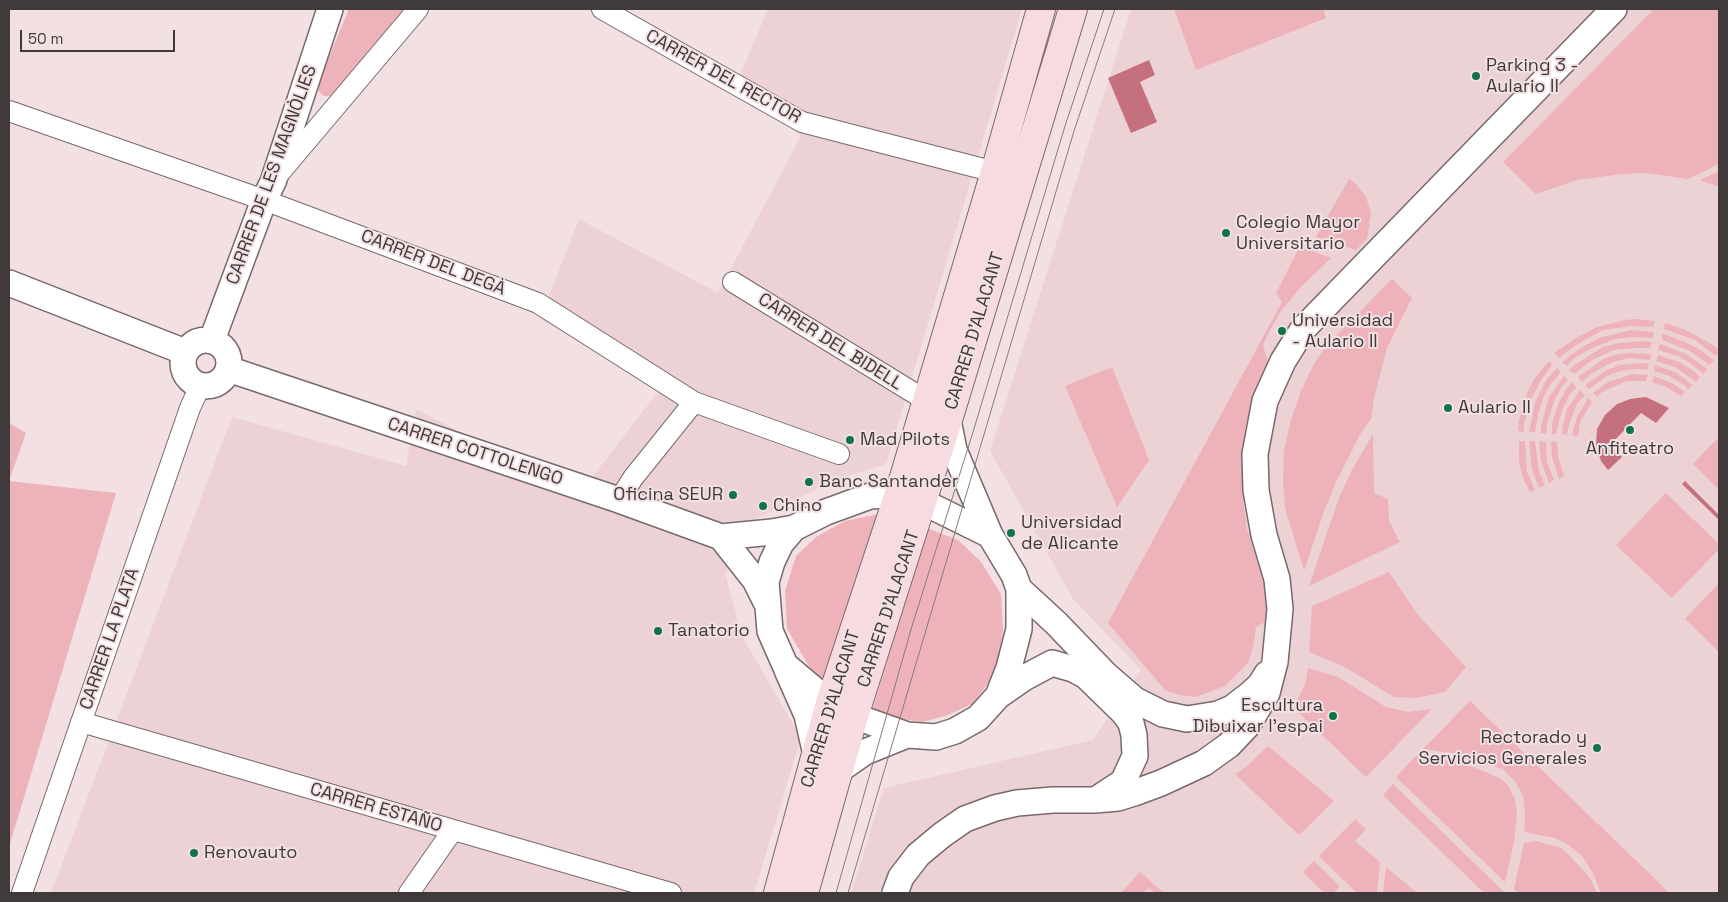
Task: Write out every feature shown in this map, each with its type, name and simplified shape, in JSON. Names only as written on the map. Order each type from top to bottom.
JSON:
[{"type":"main road","name":"CARRER D'ALACANT","points":[[778,893],[830,703],[911,498],[927,401],[1041,9]]},
{"type":"main road","name":"CARRER D'ALACANT","points":[[948,420],[1073,9]]},
{"type":"main road","name":"CARRER D’ALACANT","points":[[839,770],[911,498],[948,420]]},
{"type":"main road","name":"CARRER D'ALACANT","points":[[804,893],[839,770]]},
{"type":"street","name":"CARRER DE LES MAGNÒLIES","points":[[212,340],[268,191],[330,9]]},
{"type":"street","points":[[268,191],[418,9]]},
{"type":"street","name":"CARRER DEL RECTOR","points":[[602,9],[802,122],[995,172]]},
{"type":"street","points":[[895,893],[901,877],[918,855],[965,819],[995,808],[1016,803],[1118,798],[1161,783],[1204,763],[1229,745],[1247,726],[1267,693],[1275,662],[1280,609],[1277,579],[1264,535],[1256,490],[1255,454],[1265,401],[1283,361],[1303,329],[1614,9]]},
{"type":"street","name":"CARRER DEL DEGÀ","points":[[9,111],[268,191],[538,303],[694,402],[839,454]]},
{"type":"street","name":"CARRER DEL BIDELL","points":[[733,282],[927,401]]},
{"type":"street","points":[[9,283],[185,352]]},
{"type":"street","points":[[212,340],[219,343],[228,355],[228,369],[220,381],[207,386],[200,386],[194,383],[184,372],[183,358],[185,352],[196,341],[212,340]]},
{"type":"street","name":"CARRER COTTOLENGO","points":[[228,369],[619,500],[721,537]]},
{"type":"street","name":"CARRER LA PLATA","points":[[22,893],[190,408],[200,386]]},
{"type":"street","points":[[619,500],[633,478],[694,402]]},
{"type":"street","name":"CARRER D'ALACANT","points":[[839,770],[865,752],[907,736],[936,737],[956,731],[978,718],[998,696],[1009,668],[1019,629],[1019,589],[1014,574],[990,535],[954,450],[948,420]]},
{"type":"street","points":[[721,537],[794,528],[826,512],[870,496],[911,498],[990,535]]},
{"type":"street","points":[[794,528],[781,543],[772,562],[766,582],[766,602],[770,631],[807,715],[816,755]]},
{"type":"street","points":[[721,537],[755,580],[766,602]]},
{"type":"street","points":[[1019,589],[1056,623],[1105,674],[1135,700],[1163,714],[1187,719],[1225,711],[1260,685],[1275,662]]},
{"type":"street","points":[[998,696],[1024,678],[1052,663],[1073,669],[1086,676],[1124,713],[1131,723],[1135,756],[1123,782],[1095,800]]},
{"type":"street","points":[[785,665],[830,703],[854,716],[907,736]]},
{"type":"street","name":"CARRER ESTAÑO","points":[[81,722],[671,893]]},
{"type":"street","points":[[409,893],[453,830]]},
{"type":"shaded area","points":[[349,9],[411,9],[340,93],[324,96],[319,92],[317,86]]},
{"type":"shaded area","points":[[768,9],[1022,9],[886,464],[835,480],[752,521],[725,573],[742,636],[801,738],[754,893],[51,893],[232,417],[406,466],[416,409],[579,494],[662,387],[540,319],[579,219],[718,293],[801,136],[736,84]]},
{"type":"shaded area","points":[[1131,9],[1719,9],[1719,893],[851,893],[884,788],[1093,740],[1141,670],[1073,599],[990,451]]},
{"type":"shaded area","points":[[1174,9],[1323,9],[1326,18],[1196,70]]},
{"type":"shaded area","points":[[1654,9],[1719,9],[1719,164],[1688,179],[1646,173],[1622,174],[1577,180],[1536,194],[1503,162]]},
{"type":"shaded area","points":[[1149,60],[1155,75],[1140,82],[1157,122],[1131,133],[1108,78]]},
{"type":"shaded area","points":[[1719,171],[1719,187],[1700,180]]},
{"type":"shaded area","points":[[1349,179],[1356,184],[1366,197],[1371,213],[1367,239],[1356,250],[1316,237]]},
{"type":"shaded area","points":[[1300,246],[1331,258],[1300,288],[1281,311],[1263,345],[1268,363],[1253,396],[1245,429],[1243,451],[1243,500],[1247,529],[1266,594],[1267,623],[1256,627],[1253,648],[1248,663],[1225,686],[1196,697],[1179,695],[1165,690],[1108,623],[1282,302],[1276,293]]},
{"type":"shaded area","points":[[1392,279],[1412,298],[1387,348],[1374,398],[1371,419],[1361,433],[1337,480],[1324,511],[1304,571],[1285,508],[1283,481],[1284,451],[1291,420],[1301,391],[1314,364],[1327,345]]},
{"type":"shaded area","points":[[1635,319],[1655,321],[1653,327],[1631,326],[1603,330],[1576,345],[1559,358],[1554,353],[1597,327]]},
{"type":"shaded area","points":[[1665,323],[1686,330],[1713,345],[1719,352],[1716,356],[1695,340],[1664,329]]},
{"type":"shaded area","points":[[1631,330],[1654,332],[1653,338],[1615,339],[1590,349],[1573,359],[1567,366],[1562,362],[1579,349],[1599,338]]},
{"type":"shaded area","points":[[1662,333],[1696,347],[1714,360],[1710,365],[1690,351],[1662,340]]},
{"type":"shaded area","points":[[1641,341],[1652,342],[1650,348],[1614,350],[1592,360],[1574,374],[1569,370],[1603,347]]},
{"type":"shaded area","points":[[1660,344],[1686,354],[1707,369],[1703,374],[1678,356],[1658,350]]},
{"type":"shaded area","points":[[1628,353],[1651,354],[1650,360],[1629,358],[1613,362],[1592,373],[1582,382],[1578,377],[1602,360],[1614,355]]},
{"type":"shaded area","points":[[1658,355],[1681,363],[1700,377],[1696,382],[1675,367],[1656,361]]},
{"type":"shaded area","points":[[1549,361],[1552,365],[1541,380],[1531,400],[1524,423],[1524,432],[1518,431],[1519,420],[1528,391],[1534,379]]},
{"type":"shaded area","points":[[1649,364],[1647,370],[1624,370],[1607,376],[1589,389],[1585,385],[1607,370],[1620,365]]},
{"type":"shaded area","points":[[1655,365],[1675,372],[1693,385],[1688,389],[1667,375],[1654,371]]},
{"type":"shaded area","points":[[1112,367],[1149,460],[1117,507],[1065,386]]},
{"type":"shaded area","points":[[1557,368],[1561,372],[1550,385],[1543,398],[1535,432],[1529,432],[1535,403],[1546,380]]},
{"type":"shaded area","points":[[1632,374],[1648,375],[1646,381],[1627,381],[1602,392],[1597,397],[1593,393],[1608,382]]},
{"type":"shaded area","points":[[1564,376],[1568,380],[1562,386],[1554,401],[1546,434],[1541,433],[1541,426],[1549,397]]},
{"type":"shaded area","points":[[1654,376],[1672,383],[1685,392],[1681,396],[1664,386],[1652,382]]},
{"type":"shaded area","points":[[1572,382],[1576,388],[1570,394],[1562,410],[1556,434],[1552,434],[1552,424],[1558,404]]},
{"type":"shaded area","points":[[1580,390],[1585,395],[1577,404],[1567,435],[1562,434],[1567,409]]},
{"type":"shaded area","points":[[1646,397],[1669,408],[1656,423],[1641,413],[1610,445],[1622,457],[1608,470],[1601,461],[1596,445],[1597,429],[1605,415],[1617,404],[1630,399]]},
{"type":"shaded area","points":[[1588,398],[1592,402],[1580,422],[1578,436],[1572,435],[1577,417]]},
{"type":"shaded area","points":[[9,423],[26,433],[9,481]]},
{"type":"shaded area","points":[[1373,434],[1374,493],[1388,499],[1389,521],[1400,542],[1309,586],[1339,498],[1353,468]]},
{"type":"shaded area","points":[[1719,437],[1719,490],[1693,464]]},
{"type":"shaded area","points":[[1519,441],[1525,441],[1527,472],[1535,490],[1530,492],[1519,463]]},
{"type":"shaded area","points":[[1529,441],[1535,441],[1539,472],[1545,485],[1539,488],[1532,470]]},
{"type":"shaded area","points":[[1539,441],[1546,442],[1547,462],[1554,480],[1549,483],[1541,461]]},
{"type":"shaded area","points":[[1551,441],[1557,442],[1558,457],[1564,476],[1559,479],[1552,457]]},
{"type":"shaded area","points":[[9,481],[116,493],[9,847]]},
{"type":"shaded area","points":[[1685,481],[1719,515],[1719,520],[1682,484]]},
{"type":"shaded area","points":[[1666,493],[1719,544],[1719,549],[1672,598],[1616,545]]},
{"type":"shaded area","points":[[879,514],[825,687],[809,666],[787,629],[785,591],[796,556],[816,537],[845,521]]},
{"type":"shaded area","points":[[927,528],[958,540],[981,562],[1001,594],[1003,630],[997,672],[972,704],[948,715],[923,722],[895,718],[873,708]]},
{"type":"shaded area","points":[[1389,572],[1418,615],[1466,667],[1445,692],[1416,698],[1394,697],[1345,667],[1309,652],[1312,606]]},
{"type":"shaded area","points":[[1719,583],[1719,652],[1685,619]]},
{"type":"shaded area","points":[[1308,668],[1338,677],[1386,707],[1408,712],[1432,709],[1366,777],[1294,708],[1306,681]]},
{"type":"shaded area","points":[[1470,701],[1669,893],[1601,893],[1593,873],[1582,856],[1567,844],[1555,838],[1524,832],[1523,796],[1515,781],[1503,769],[1452,753],[1423,749]]},
{"type":"shaded area","points":[[1268,746],[1334,801],[1299,835],[1235,774],[1246,767]]},
{"type":"shaded area","points":[[1416,756],[1447,760],[1476,768],[1499,778],[1508,785],[1515,799],[1517,814],[1514,842],[1505,882],[1396,777]]},
{"type":"shaded area","points":[[1393,784],[1504,892],[1484,893],[1383,795]]},
{"type":"shaded area","points":[[1355,819],[1366,829],[1355,841],[1380,862],[1377,893],[1357,893],[1319,856]]},
{"type":"shaded area","points":[[1536,841],[1561,848],[1590,878],[1597,893],[1518,893],[1514,889],[1524,843]]},
{"type":"shaded area","points":[[1314,861],[1340,886],[1333,893],[1324,893],[1303,872]]},
{"type":"shaded area","points":[[1386,867],[1417,893],[1383,893]]},
{"type":"shaded area","points":[[1140,872],[1164,893],[1154,893],[1150,888],[1140,893],[1121,893]]},
{"type":"tram line","points":[[836,893],[912,626],[973,432],[1065,126],[1104,9]]},
{"type":"tram line","points":[[848,893],[1074,131],[1115,9]]},
{"type":"place","name":"Parking 3 - Aulario II","points":[[1476,76]]},
{"type":"place","name":"Colegio Mayor Universitario","points":[[1226,233]]},
{"type":"place","name":"Universidad - Aulario II","points":[[1282,331]]},
{"type":"place","name":"Aulario II","points":[[1448,408]]},
{"type":"place","name":"Anfiteatro","points":[[1630,430]]},
{"type":"place","name":"Mad Pilots","points":[[850,440]]},
{"type":"place","name":"Banc Santander","points":[[809,482]]},
{"type":"place","name":"Oficina SEUR","points":[[733,495]]},
{"type":"place","name":"Chino","points":[[763,506]]},
{"type":"place","name":"Universidad de Alicante","points":[[1011,533]]},
{"type":"place","name":"Tanatorio","points":[[658,631]]},
{"type":"place","name":"Escultura Dibuixar l’espai","points":[[1333,716]]},
{"type":"place","name":"Rectorado y Servicios Generales","points":[[1597,748]]},
{"type":"place","name":"Renovauto","points":[[194,853]]}]
